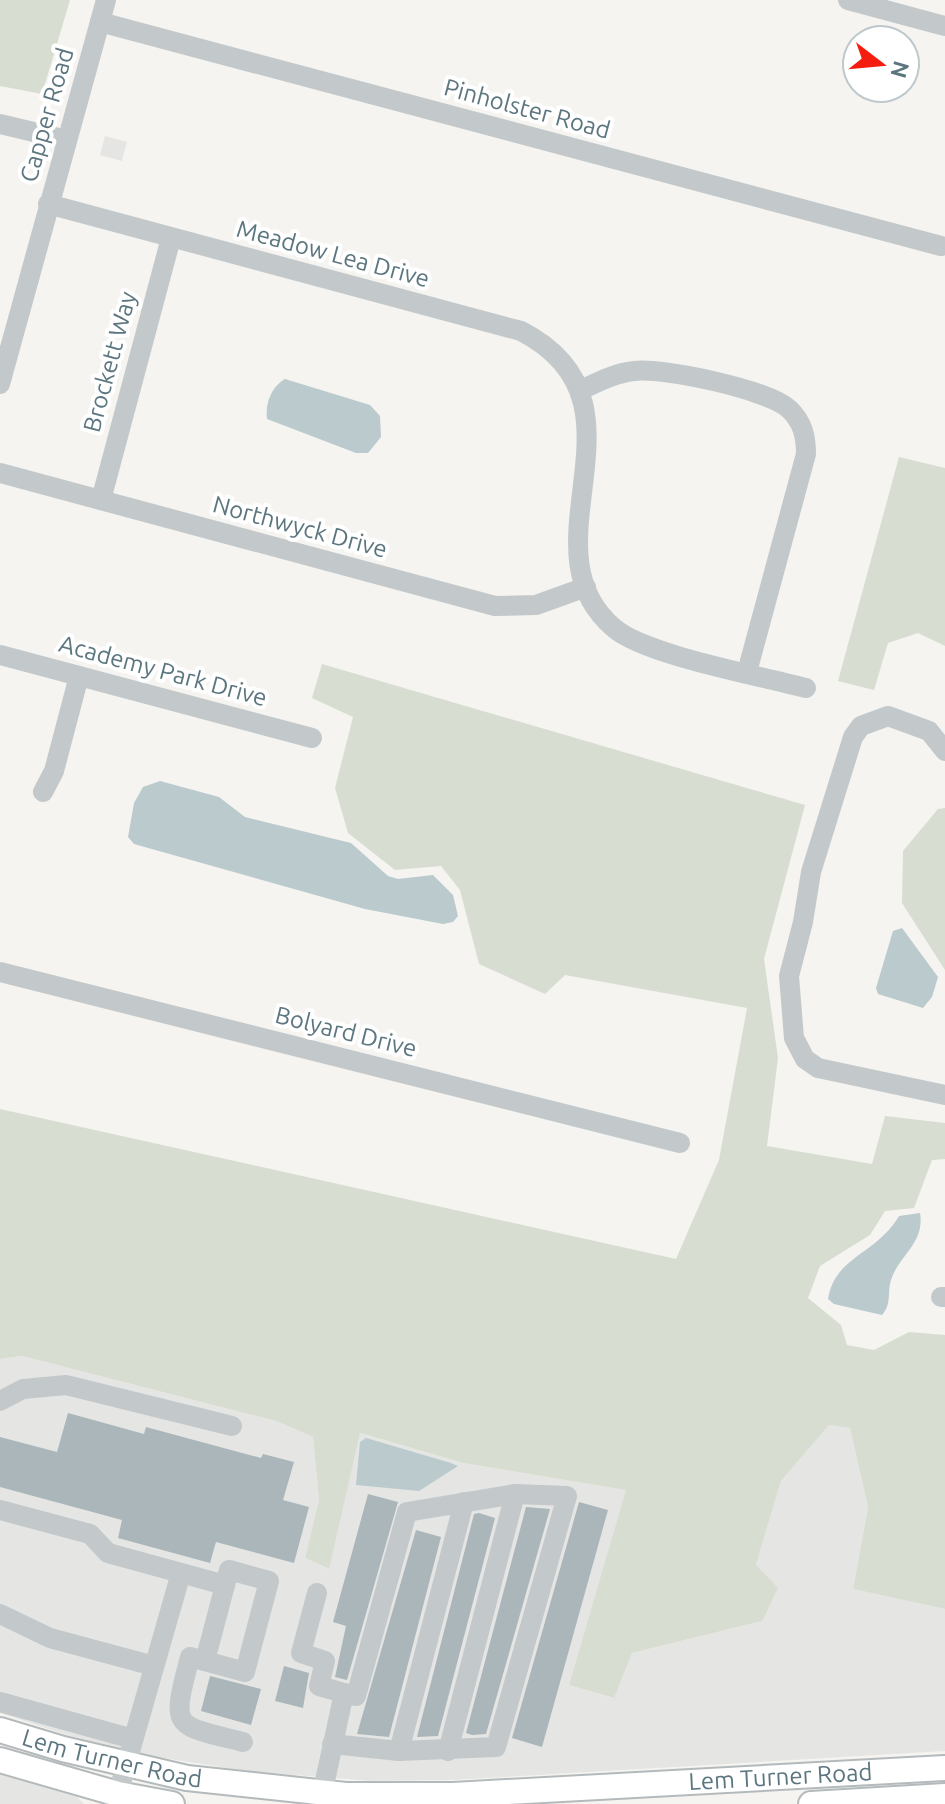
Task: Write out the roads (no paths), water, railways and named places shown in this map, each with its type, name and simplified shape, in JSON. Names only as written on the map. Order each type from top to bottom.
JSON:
[{"type":"main road","name":"Lem Turner Road","points":[[11,1734],[126,1765],[321,1798],[510,1798],[945,1768]]},
{"type":"main road","name":"Lem Turner Road","points":[[0,1760],[116,1799],[172,1804]]},
{"type":"main road","name":"Lem Turner Road","points":[[811,1804],[945,1796]]},
{"type":"street","name":"Capper Road","points":[[0,384],[106,0]]},
{"type":"street","points":[[848,0],[945,26]]},
{"type":"street","name":"Pinholster Road","points":[[100,22],[941,246]]},
{"type":"street","points":[[0,124],[67,140]]},
{"type":"street","name":"Meadow Lea Drive","points":[[48,204],[521,331],[559,355],[581,390]]},
{"type":"street","name":"Brockett Way","points":[[101,500],[171,238]]},
{"type":"street","points":[[747,672],[806,454],[806,437],[799,420],[773,398],[670,371],[632,371],[581,390],[587,428],[578,548],[586,587],[599,611],[614,628],[632,640],[747,672],[806,688]]},
{"type":"street","name":"Northwyck Drive","points":[[0,473],[495,606],[536,605],[586,587]]},
{"type":"street","name":"Academy Park Drive","points":[[0,655],[312,738]]},
{"type":"street","points":[[43,792],[54,771],[79,676]]},
{"type":"street","points":[[945,751],[929,731],[888,716],[861,726],[853,737],[811,872],[803,922],[789,976],[794,1038],[805,1059],[818,1068],[945,1095]]},
{"type":"street","name":"Bolyard Drive","points":[[0,972],[680,1143]]},
{"type":"street","points":[[0,1401],[23,1389],[66,1385],[232,1426]]},
{"type":"street","points":[[448,1751],[515,1494]]},
{"type":"street","points":[[317,1593],[301,1653],[325,1661],[319,1686],[356,1696],[407,1512],[515,1494],[567,1496],[496,1747],[399,1751],[332,1744]]},
{"type":"street","points":[[399,1751],[464,1502]]},
{"type":"street","points":[[0,1510],[90,1534],[108,1553],[225,1585]]},
{"type":"street","points":[[0,1614],[50,1638],[156,1658],[198,1659],[245,1672],[269,1581],[229,1570],[198,1659],[177,1709],[180,1721],[188,1728],[243,1742]]},
{"type":"street","points":[[116,1799],[181,1573]]},
{"type":"street","points":[[321,1798],[344,1693]]},
{"type":"street","points":[[0,1702],[133,1739]]},
{"type":"street","points":[[11,1734],[30,1712]]}]
